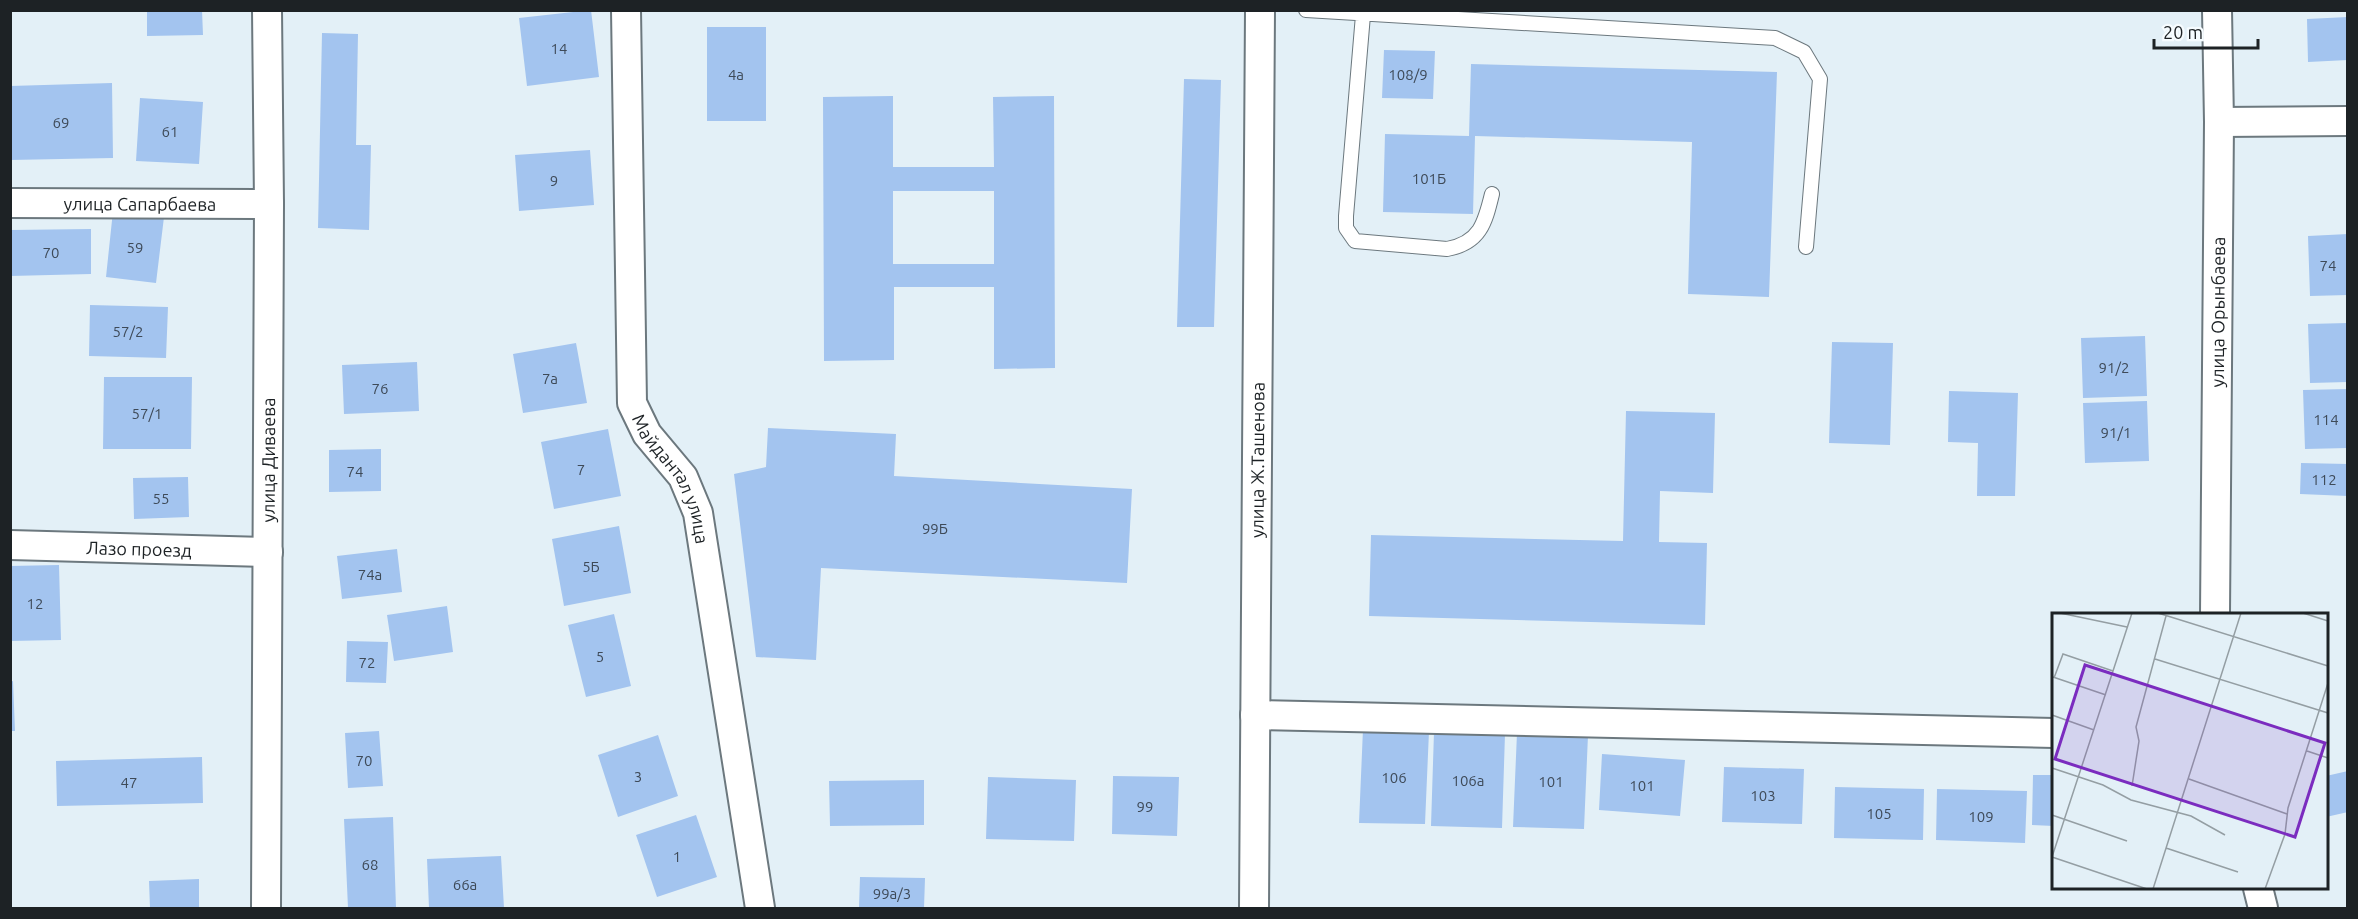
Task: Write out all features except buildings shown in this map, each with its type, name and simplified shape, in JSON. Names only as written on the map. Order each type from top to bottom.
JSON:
[{"type":"street","name":"улица Диваева","points":[[266,909],[269,204],[267,10]]},
{"type":"street","name":"Майдантал улица","points":[[626,10],[632,403],[647,434],[683,477],[698,513],[760,909]]},
{"type":"street","name":"улица Ж.Ташенова","points":[[1254,909],[1260,10]]},
{"type":"street","name":"улица Орынбаева","points":[[2215,613],[2219,122],[2217,10]]},
{"type":"street","points":[[2219,122],[2348,121]]},
{"type":"street","name":"улица Сапарбаева","points":[[10,203],[269,204]]},
{"type":"street","name":"Лазо проезд","points":[[10,545],[268,552]]},
{"type":"street","points":[[1255,715],[2052,733]]},
{"type":"street","points":[[2258,889],[2263,909]]},
{"type":"lane","points":[[1306,10],[1775,38],[1791,45],[1804,52],[1820,79],[1806,247]]},
{"type":"lane","points":[[1363,15],[1346,216],[1349,235],[1355,241],[1447,249],[1461,246],[1475,237],[1486,223],[1492,194]]}]
